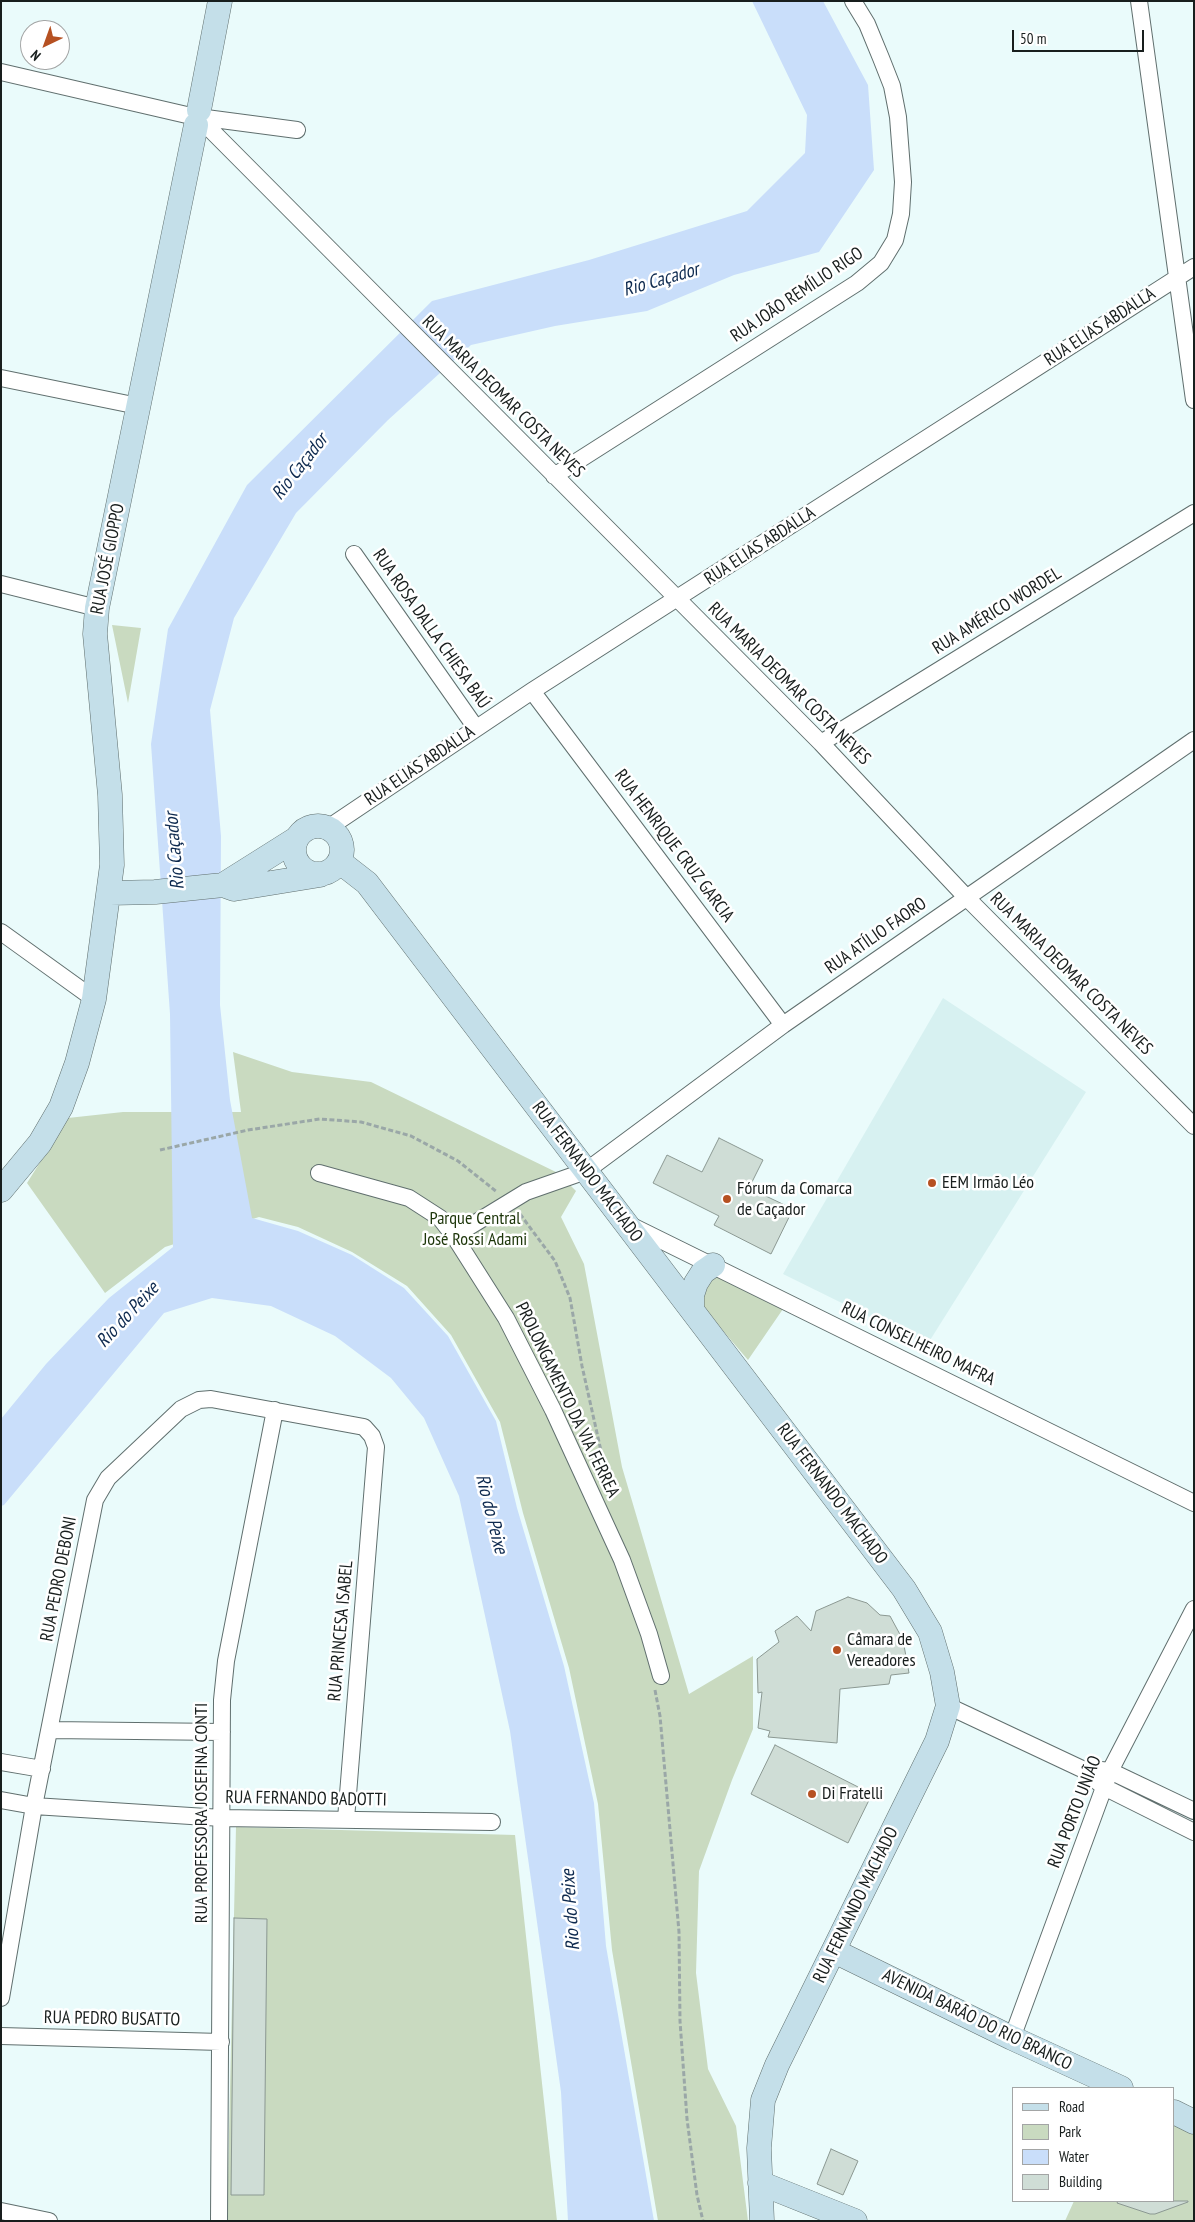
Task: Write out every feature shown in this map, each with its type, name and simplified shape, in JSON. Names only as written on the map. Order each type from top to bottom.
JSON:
[{"type":"main road","name":"RUA JOSÉ GIOPPO","points":[[1,1190],[40,1143],[60,1107],[77,1063],[94,998],[110,893],[112,865],[110,795],[95,634],[97,608],[199,119],[220,1]]},
{"type":"main road","points":[[110,893],[155,892],[221,886],[234,889],[320,875],[328,873],[340,862],[342,846],[340,839],[328,828],[321,826],[307,829],[296,839],[221,886]]},
{"type":"main road","points":[[296,839],[294,853],[296,861],[306,872],[320,875]]},
{"type":"main road","name":"RUA FERNANDO MACHADO","points":[[340,862],[367,883],[904,1589],[930,1632],[942,1672],[948,1706],[937,1741],[778,2065],[763,2100],[758,2148],[762,2221]]},
{"type":"main road","points":[[692,1308],[692,1295],[696,1283],[703,1272],[713,1265]]},
{"type":"main road","name":"AVENIDA BARÃO DO RIO BRANCO","points":[[834,1951],[1012,2038],[1119,2087]]},
{"type":"main road","points":[[1175,2112],[1194,2122]]},
{"type":"main road","points":[[760,2183],[855,2221]]},
{"type":"street","name":"RUA JOÃO REMÍLIO RIGO","points":[[554,476],[857,284],[881,263],[895,240],[901,214],[903,182],[898,117],[892,86],[867,24],[853,1]]},
{"type":"street","points":[[1139,1],[1194,400]]},
{"type":"street","points":[[1,72],[199,119],[297,130]]},
{"type":"street","name":"RUA MARIA DEOMAR COSTA NEVES","points":[[199,119],[821,744],[966,898],[1194,1126]]},
{"type":"street","name":"RUA ELIAS ABDALLA","points":[[328,828],[532,691],[1194,267]]},
{"type":"street","points":[[1,378],[138,406]]},
{"type":"street","name":"RUA AMÉRICO WORDEL","points":[[821,744],[1194,513]]},
{"type":"street","name":"RUA ROSA DALLA CHIESA BAÚ","points":[[354,554],[476,728]]},
{"type":"street","points":[[1,584],[97,608]]},
{"type":"street","name":"RUA HENRIQUE CRUZ GARCIA","points":[[532,691],[783,1025]]},
{"type":"street","name":"RUA ATÍLIO FAORO","points":[[454,1236],[508,1202],[542,1185],[561,1181],[586,1171],[783,1025],[1194,740]]},
{"type":"street","points":[[1,932],[94,998]]},
{"type":"street","name":"PROLONGAMENTO DA VIA FERREA","points":[[319,1173],[409,1198],[440,1218],[454,1236],[506,1318],[558,1419],[622,1560],[649,1634],[658,1681]]},
{"type":"street","name":"RUA CONSELHEIRO MAFRA","points":[[624,1223],[1194,1502]]},
{"type":"street","name":"RUA PEDRO DEBONI","points":[[1,1998],[34,1806],[95,1500],[108,1478],[181,1409],[199,1400],[211,1399],[364,1427],[372,1436],[376,1447]]},
{"type":"street","name":"RUA PROFESSORA JOSEFINA CONTI","points":[[219,2221],[222,1700],[226,1660],[275,1410]]},
{"type":"street","name":"RUA PRINCESA ISABEL","points":[[346,1819],[376,1447]]},
{"type":"street","name":"RUA PORTO UNIÃO","points":[[1012,2038],[1110,1771],[1194,1609]]},
{"type":"street","points":[[948,1706],[1082,1769],[1104,1787],[1194,1832]]},
{"type":"street","points":[[50,1730],[222,1732]]},
{"type":"street","points":[[1,1762],[42,1768]]},
{"type":"street","points":[[1082,1769],[1110,1771],[1194,1811]]},
{"type":"street","name":"RUA FERNANDO BADOTTI","points":[[1,1800],[34,1806],[222,1818],[492,1822]]},
{"type":"street","name":"RUA PEDRO BUSATTO","points":[[1,2036],[221,2042]]},
{"type":"street","points":[[1,2211],[49,2221]]},
{"type":"path","points":[[160,1150],[248,1130],[320,1119],[361,1122],[411,1136],[458,1160],[508,1202],[526,1220],[555,1261],[570,1298],[582,1366],[611,1496]]},
{"type":"path","points":[[658,1681],[679,1932],[680,2021],[687,2119],[697,2195],[703,2221]]},
{"type":"shaded area","name":"EEM Irmão Léo","points":[[943,998],[1086,1092],[927,1345],[783,1274]]},
{"type":"green space","points":[[112,625],[141,628],[128,703]]},
{"type":"green space","name":"Parque Central José Rossi Adami","points":[[233,1052],[292,1072],[371,1082],[558,1173],[576,1191],[561,1217],[584,1264],[622,1467],[689,1694],[753,1656],[753,1729],[732,1780],[699,1871],[696,1973],[708,2069],[736,2126],[748,2221],[658,2221],[612,1950],[598,1804],[569,1668],[523,1513],[500,1422],[451,1335],[407,1286],[352,1252],[298,1227],[259,1217],[165,1247],[105,1293],[27,1183],[68,1118],[123,1112],[241,1112]]},
{"type":"green space","points":[[706,1275],[720,1276],[783,1309],[748,1360],[701,1305]]},
{"type":"green space","points":[[236,1827],[515,1835],[557,2221],[227,2221]]},
{"type":"green space","points":[[1175,2121],[1194,2130],[1194,2221],[1065,2221],[1074,2202],[1175,2202]]},
{"type":"water","points":[[752,1],[823,1],[868,85],[874,170],[819,252],[734,275],[647,311],[555,326],[471,345],[388,420],[296,513],[234,618],[210,710],[221,836],[220,1005],[230,1100],[252,1218],[298,1231],[352,1255],[404,1288],[448,1336],[496,1421],[517,1508],[564,1666],[594,1803],[606,1946],[654,2221],[568,2221],[561,2092],[510,1731],[459,1496],[424,1418],[391,1378],[335,1336],[271,1306],[212,1298],[164,1313],[4,1505],[1,1506],[1,1419],[46,1364],[109,1298],[173,1247],[170,1014],[151,744],[168,629],[247,485],[432,301],[589,260],[747,211],[805,153],[807,115]]},
{"type":"building","name":"Fórum da Comarca de Caçador","points":[[719,1138],[763,1160],[749,1188],[793,1209],[771,1254],[714,1225],[719,1216],[653,1183],[667,1155],[702,1172]]},
{"type":"building","name":"Câmara de Vereadores","points":[[848,1597],[867,1603],[880,1615],[890,1616],[903,1640],[909,1673],[891,1675],[889,1684],[840,1689],[837,1743],[768,1737],[770,1731],[758,1728],[762,1692],[758,1693],[757,1659],[779,1642],[775,1631],[797,1616],[811,1631],[816,1611]]},
{"type":"building","name":"Di Fratelli","points":[[775,1745],[872,1794],[848,1843],[751,1794]]},
{"type":"building","points":[[234,1918],[267,1919],[264,2195],[231,2195]]},
{"type":"building","points":[[831,2149],[858,2161],[843,2195],[817,2184]]},
{"type":"building","points":[[1188,2201],[1155,2214],[1118,2202]]},
{"type":"place","name":"EEM Irmão Léo","points":[[932,1183]]},
{"type":"place","name":"Fórum da Comarca de Caçador","points":[[727,1199]]},
{"type":"place","name":"Câmara de Vereadores","points":[[837,1650]]},
{"type":"place","name":"Di Fratelli","points":[[812,1794]]},
{"type":"water label","name":"Rio Caçador","points":[[661,280]]},
{"type":"water label","name":"Rio Caçador","points":[[300,467]]},
{"type":"water label","name":"Rio Caçador","points":[[175,851]]},
{"type":"water label","name":"Rio do Peixe","points":[[128,1315]]},
{"type":"water label","name":"Rio do Peixe","points":[[491,1514]]},
{"type":"water label","name":"Rio do Peixe","points":[[571,1910]]}]
